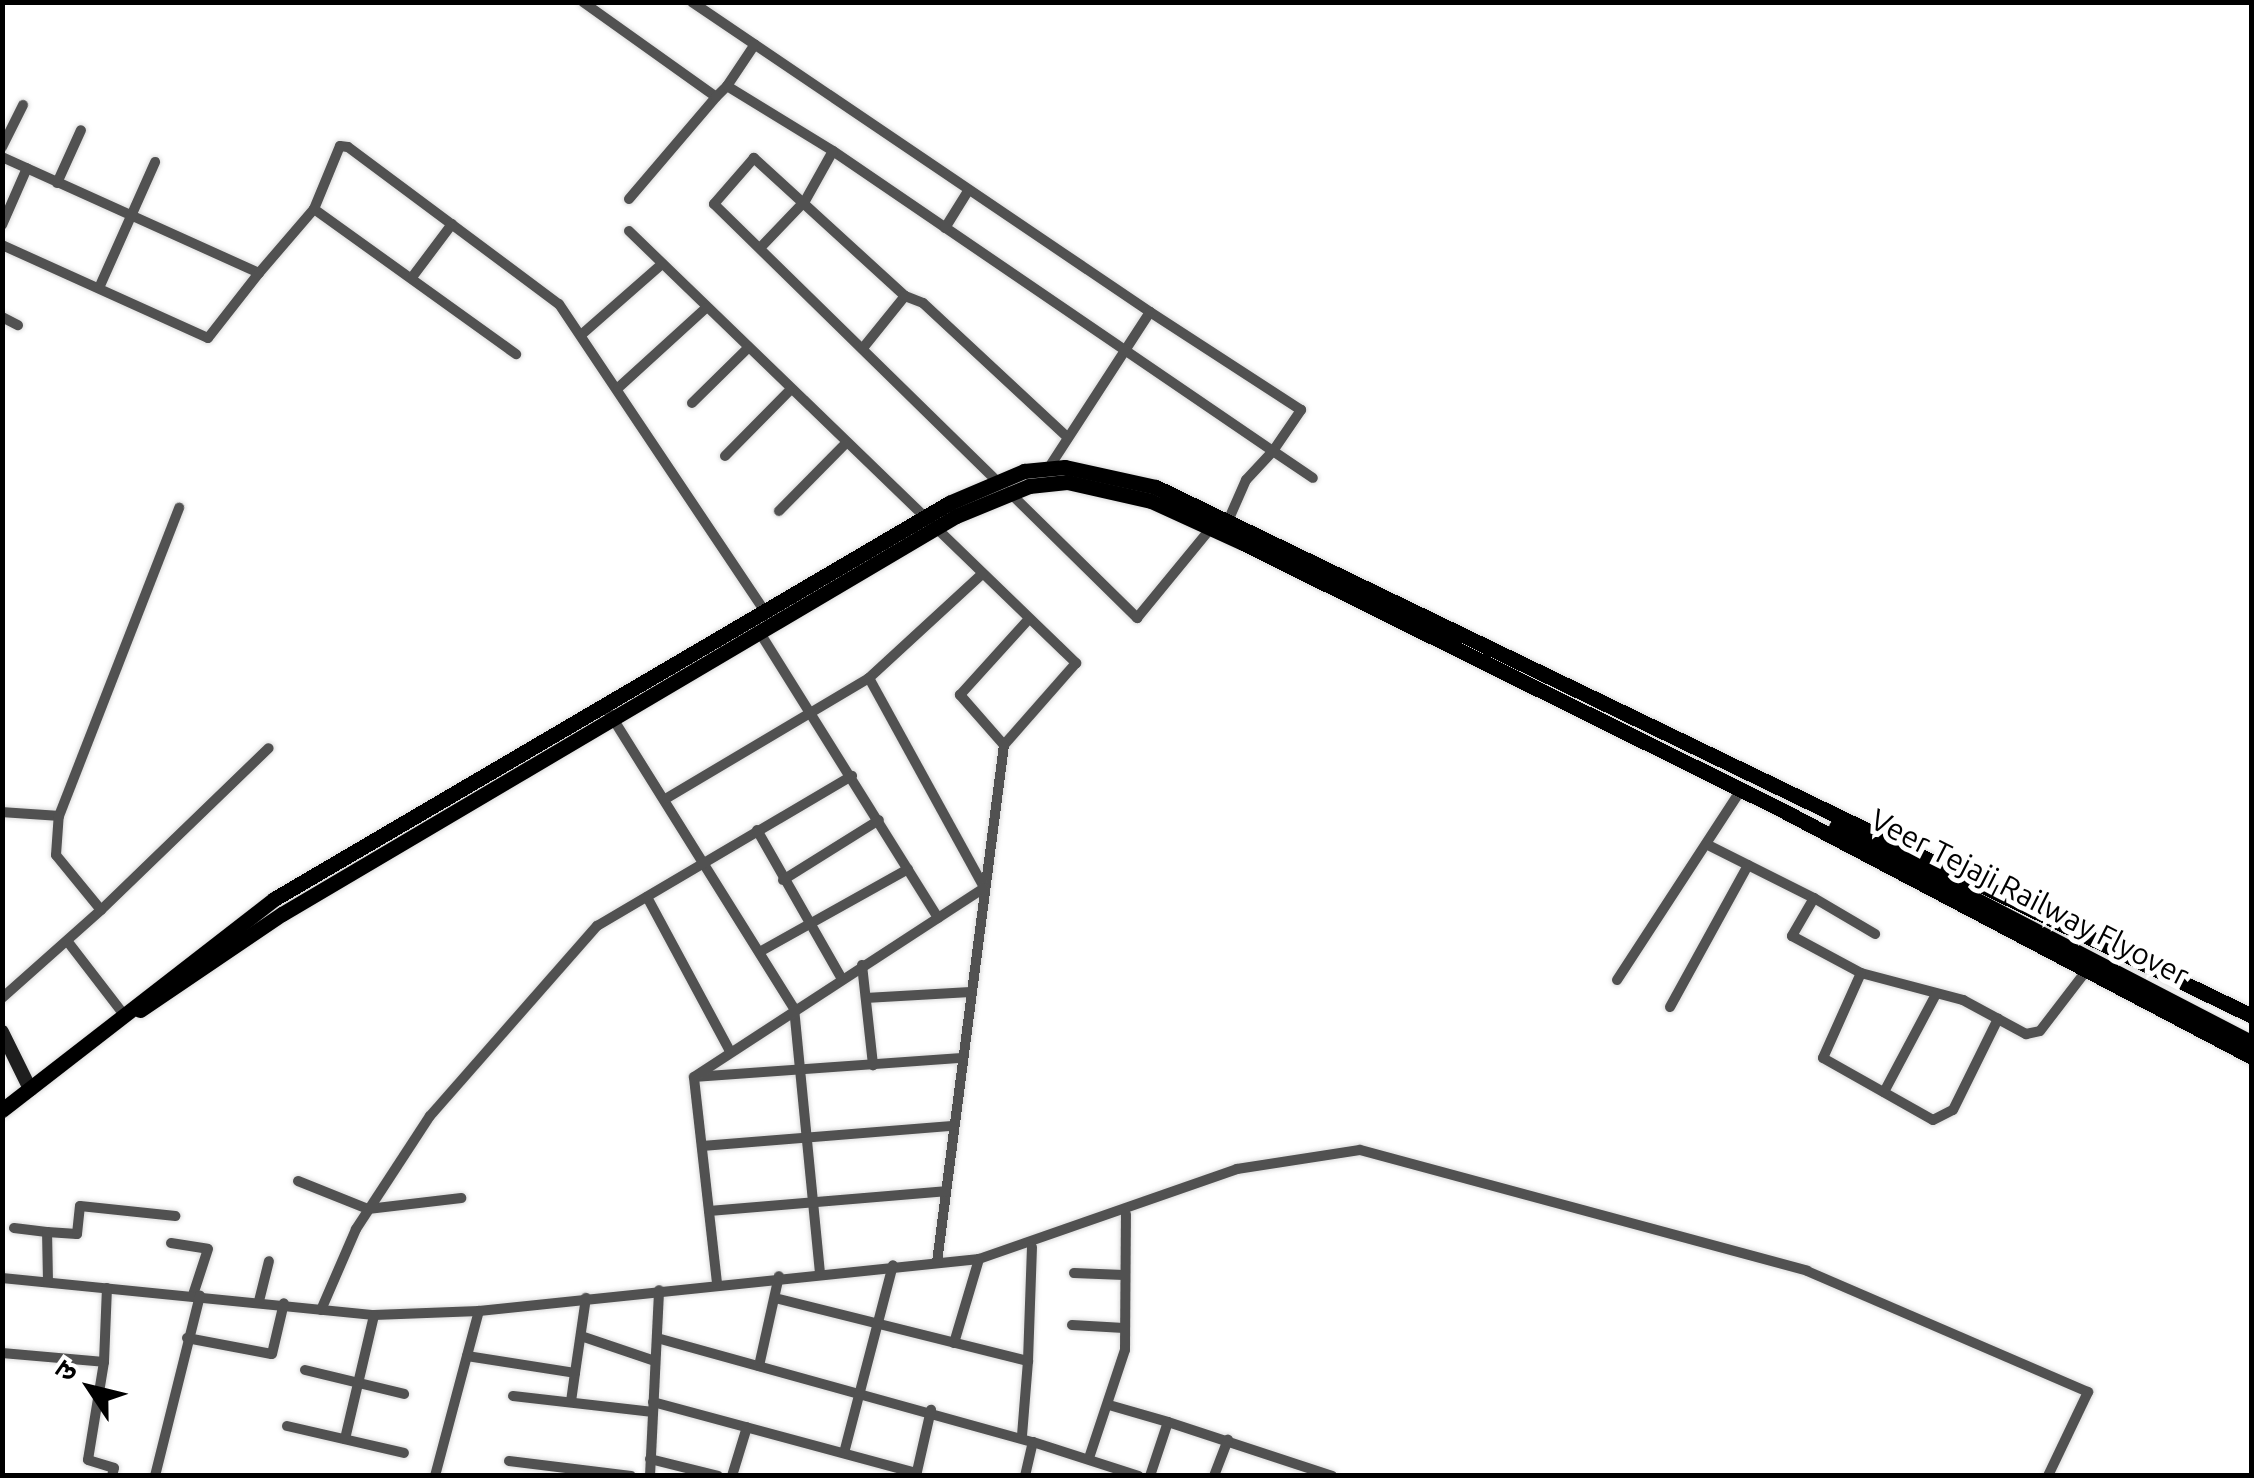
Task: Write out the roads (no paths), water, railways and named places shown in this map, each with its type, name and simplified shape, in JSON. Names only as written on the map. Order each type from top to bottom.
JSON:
[{"type":"main road","points":[[90,1042],[122,1012],[274,900],[760,633],[996,480],[1048,469],[1156,487],[2252,1016]]},
{"type":"main road","points":[[2,1110],[90,1042],[282,914],[765,612],[932,522],[1009,492],[1103,487],[1211,528],[1780,809],[2252,1057]]},
{"type":"main road","name":"Veer Tejaji Railway Flyover","points":[[1788,794],[1807,813],[2252,1042]]},
{"type":"main road","points":[[1780,809],[1807,813]]},
{"type":"main road","points":[[2,1032],[30,1089]]},
{"type":"street","points":[[583,2],[716,97]]},
{"type":"street","points":[[692,2],[968,191],[1302,410],[1246,480],[1228,521]]},
{"type":"street","points":[[629,199],[727,86],[755,44]]},
{"type":"street","points":[[727,86],[833,151],[1313,478]]},
{"type":"street","points":[[2,147],[23,104]]},
{"type":"street","points":[[56,183],[81,130]]},
{"type":"street","points":[[2,245],[213,338],[287,229],[314,210],[343,144],[559,304],[765,612]]},
{"type":"street","points":[[760,248],[805,200],[833,151]]},
{"type":"street","points":[[2,157],[259,273]]},
{"type":"street","points":[[996,480],[714,204],[754,158],[805,200],[905,296],[923,303],[1067,437]]},
{"type":"street","points":[[100,288],[155,162]]},
{"type":"street","points":[[2,225],[28,168]]},
{"type":"street","points":[[945,228],[968,191]]},
{"type":"street","points":[[314,210],[413,276],[516,354]]},
{"type":"street","points":[[413,276],[452,224]]},
{"type":"street","points":[[630,231],[844,445],[932,522],[1076,663],[1004,744],[936,1262]]},
{"type":"street","points":[[581,335],[662,264]]},
{"type":"street","points":[[862,348],[905,296]]},
{"type":"street","points":[[618,388],[706,308]]},
{"type":"street","points":[[1048,469],[1150,312]]},
{"type":"street","points":[[2,317],[18,324]]},
{"type":"street","points":[[692,403],[747,348]]},
{"type":"street","points":[[725,456],[790,391]]},
{"type":"street","points":[[779,511],[844,445]]},
{"type":"street","points":[[1009,492],[1137,618],[1211,528]]},
{"type":"street","points":[[101,910],[56,855],[60,816],[180,508]]},
{"type":"street","points":[[667,798],[869,678],[982,574]]},
{"type":"street","points":[[1004,744],[960,694],[1029,619]]},
{"type":"street","points":[[760,633],[938,918]]},
{"type":"street","points":[[869,678],[984,888]]},
{"type":"street","points":[[609,713],[763,950],[794,1008],[820,1272]]},
{"type":"street","points":[[2,998],[68,942],[269,748]]},
{"type":"street","points":[[321,1310],[368,1210],[460,1076],[597,926],[852,776]]},
{"type":"street","points":[[1617,980],[1675,879],[1710,846],[1737,796]]},
{"type":"street","points":[[2,812],[60,816]]},
{"type":"street","points":[[783,880],[879,820]]},
{"type":"street","points":[[757,830],[842,978]]},
{"type":"street","points":[[1710,846],[1876,934]]},
{"type":"street","points":[[1670,1007],[1748,865]]},
{"type":"street","points":[[763,950],[908,868]]},
{"type":"street","points":[[694,1076],[984,888]]},
{"type":"street","points":[[647,896],[730,1051]]},
{"type":"street","points":[[1814,898],[1792,936],[1860,973],[1936,994],[2026,1034],[2040,1031],[2086,970]]},
{"type":"street","points":[[68,942],[122,1012]]},
{"type":"street","points":[[862,965],[874,1064]]},
{"type":"street","points":[[1860,973],[1823,1058],[1944,1121],[1998,1019]]},
{"type":"street","points":[[866,998],[970,992]]},
{"type":"street","points":[[1884,1092],[1936,994]]},
{"type":"street","points":[[694,1076],[960,1058]]},
{"type":"street","points":[[694,1076],[717,1283]]},
{"type":"street","points":[[702,1146],[952,1126]]},
{"type":"street","points":[[2,1278],[374,1314],[479,1311],[780,1276],[979,1259],[1032,1246],[1126,1214],[1237,1169],[1330,1151],[1566,1202],[1806,1271],[2088,1392],[2048,1476]]},
{"type":"street","points":[[298,1181],[368,1210],[460,1198]]},
{"type":"street","points":[[709,1211],[945,1191]]},
{"type":"street","points":[[14,1228],[77,1234],[80,1206],[174,1216]]},
{"type":"street","points":[[1089,1458],[1110,1405],[1124,1328],[1126,1214]]},
{"type":"street","points":[[47,1232],[48,1282]]},
{"type":"street","points":[[155,1476],[208,1249],[171,1244]]},
{"type":"street","points":[[1022,1435],[1032,1246]]},
{"type":"street","points":[[954,1343],[979,1259]]},
{"type":"street","points":[[259,1301],[269,1261]]},
{"type":"street","points":[[844,1453],[893,1265]]},
{"type":"street","points":[[1074,1273],[1124,1274]]},
{"type":"street","points":[[759,1366],[780,1276]]},
{"type":"street","points":[[107,1288],[104,1362],[88,1460],[114,1468],[112,1476]]},
{"type":"street","points":[[650,1476],[659,1290]]},
{"type":"street","points":[[571,1402],[586,1298]]},
{"type":"street","points":[[775,1298],[1028,1361]]},
{"type":"street","points":[[187,1338],[272,1354],[284,1304]]},
{"type":"street","points":[[436,1476],[479,1311]]},
{"type":"street","points":[[345,1439],[374,1314]]},
{"type":"street","points":[[1072,1325],[1124,1328]]},
{"type":"street","points":[[581,1336],[656,1361]]},
{"type":"street","points":[[656,1338],[1022,1435],[1138,1476]]},
{"type":"street","points":[[2,1353],[104,1362]]},
{"type":"street","points":[[467,1356],[575,1373]]},
{"type":"street","points":[[305,1370],[404,1394]]},
{"type":"street","points":[[513,1396],[653,1407],[746,1426],[917,1474],[932,1410]]},
{"type":"street","points":[[1110,1405],[1332,1476]]},
{"type":"street","points":[[1150,1476],[1168,1422]]},
{"type":"street","points":[[287,1426],[404,1454]]},
{"type":"street","points":[[732,1476],[746,1426]]},
{"type":"street","points":[[1214,1476],[1228,1440]]},
{"type":"street","points":[[1025,1476],[1033,1442]]},
{"type":"street","points":[[650,1459],[718,1476]]},
{"type":"street","points":[[509,1460],[631,1476]]},
{"type":"street","points":[[1278,1476],[1284,1460]]}]
